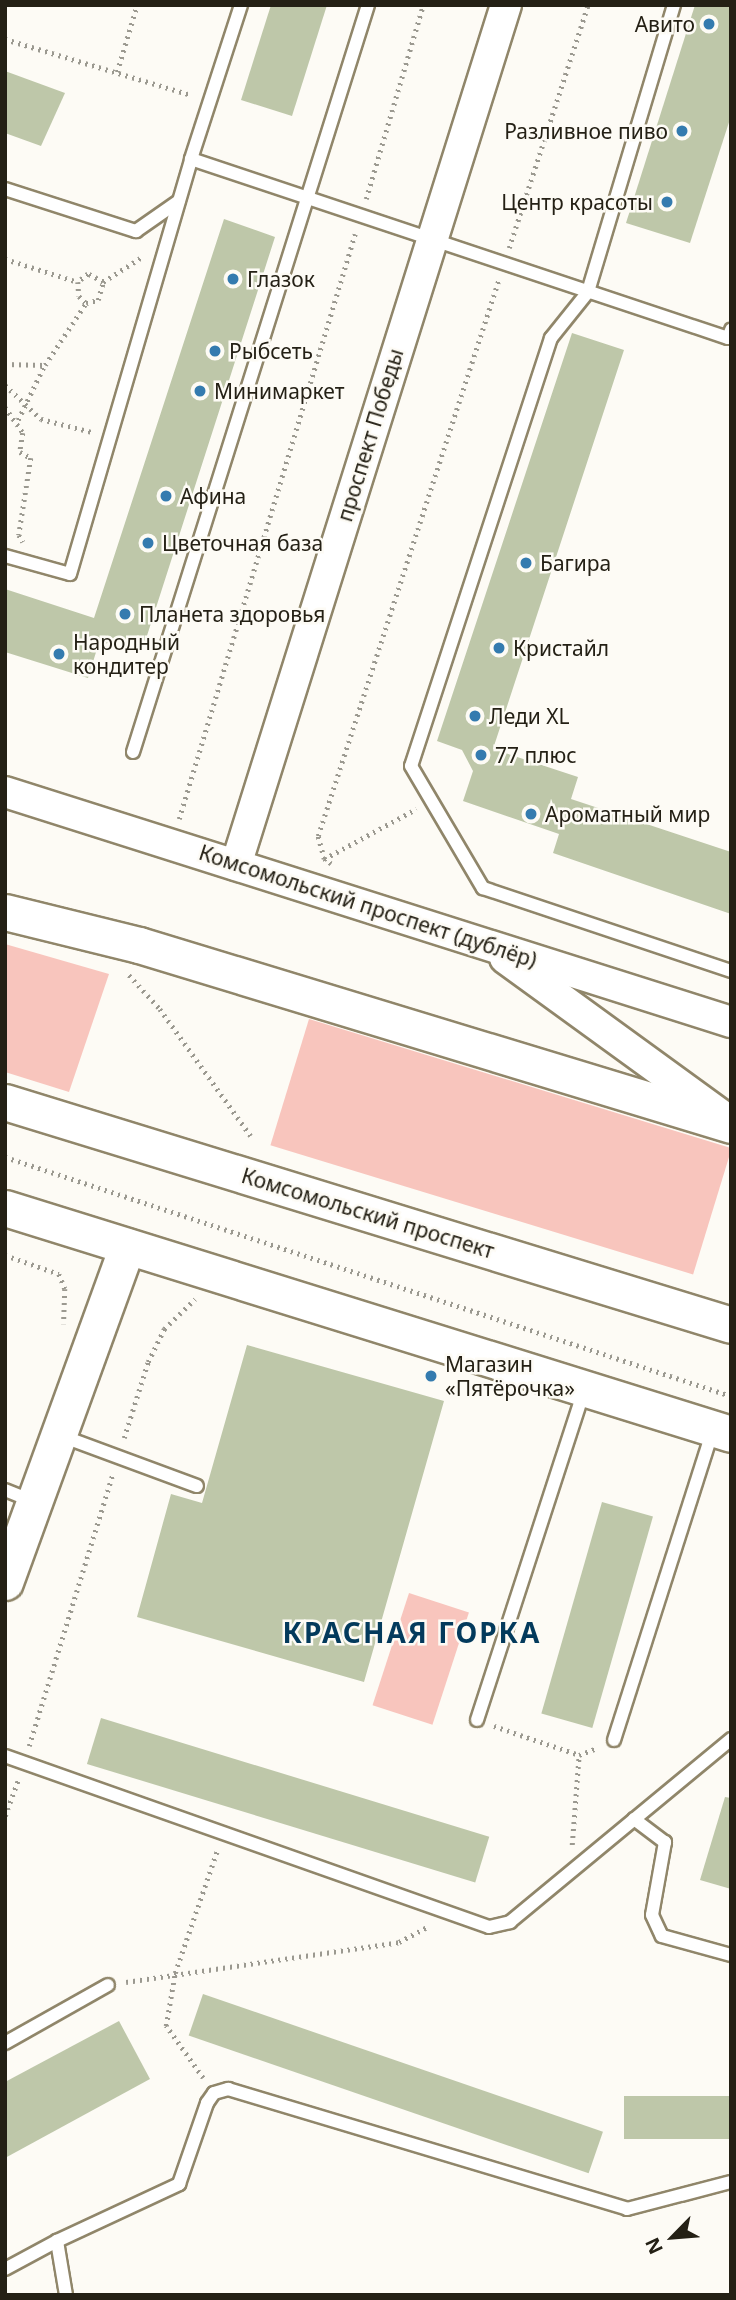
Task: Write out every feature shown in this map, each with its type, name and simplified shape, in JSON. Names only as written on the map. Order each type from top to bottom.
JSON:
[{"type":"main road","points":[[5,912],[139,945],[731,1124]]},
{"type":"main road","name":"Комсомольский проспект","points":[[5,1102],[731,1325]]},
{"type":"main road","points":[[5,1208],[722,1432]]},
{"type":"main road","points":[[5,1582],[19,1496],[58,1435],[127,1247]]},
{"type":"street","name":"проспект Победы","points":[[236,865],[430,240],[506,5]]},
{"type":"street","name":"Комсомольский проспект (дублёр)","points":[[5,792],[731,1022]]},
{"type":"street","points":[[5,804],[51,807]]},
{"type":"street","points":[[484,943],[731,1124]]},
{"type":"lane","points":[[5,556],[70,574],[178,201],[240,5]]},
{"type":"lane","points":[[133,752],[368,5]]},
{"type":"lane","points":[[674,5],[588,292],[551,338],[411,766],[482,888],[731,971]]},
{"type":"lane","points":[[191,159],[728,338],[731,330]]},
{"type":"lane","points":[[5,189],[136,231],[178,201]]},
{"type":"lane","points":[[477,1720],[584,1390]]},
{"type":"lane","points":[[614,1740],[722,1432]]},
{"type":"lane","points":[[58,1435],[197,1486]]},
{"type":"lane","points":[[5,1756],[447,1916],[489,1927],[510,1922],[731,1740]]},
{"type":"lane","points":[[634,1819],[665,1842],[652,1915],[662,1936],[731,1955]]},
{"type":"lane","points":[[5,2043],[108,1985]]},
{"type":"lane","points":[[5,2269],[57,2241],[178,2184],[214,2093],[228,2089],[627,2209],[731,2182]]},
{"type":"lane","points":[[57,2241],[66,2295]]},
{"type":"path","points":[[117,72],[137,5]]},
{"type":"path","points":[[178,824],[423,5]]},
{"type":"path","points":[[335,867],[324,859],[318,835],[588,5]]},
{"type":"path","points":[[5,39],[210,100]]},
{"type":"path","points":[[18,420],[45,365],[86,303],[98,300],[103,282],[166,242]]},
{"type":"path","points":[[5,259],[78,282]]},
{"type":"path","points":[[78,282],[88,274],[103,282]]},
{"type":"path","points":[[78,282],[79,296],[86,303]]},
{"type":"path","points":[[5,364],[45,365]]},
{"type":"path","points":[[5,385],[41,419],[110,437]]},
{"type":"path","points":[[5,407],[18,420],[23,433],[20,452],[31,458],[19,535]]},
{"type":"path","points":[[324,859],[432,800]]},
{"type":"path","points":[[129,975],[160,1009],[251,1136]]},
{"type":"path","points":[[5,1157],[731,1396]]},
{"type":"path","points":[[5,1255],[59,1274],[65,1289],[64,1333]]},
{"type":"path","points":[[5,1816],[24,1763],[148,1362]]},
{"type":"path","points":[[477,1720],[579,1755],[614,1740]]},
{"type":"path","points":[[570,1872],[579,1755]]},
{"type":"path","points":[[214,2093],[166,2026],[175,1973],[222,1834]]},
{"type":"path","points":[[108,1985],[399,1942],[447,1916]]},
{"type":"shaded area","points":[[5,944],[109,974],[69,1092],[5,1072]]},
{"type":"shaded area","points":[[309,1019],[731,1148],[693,1274],[270,1145]]},
{"type":"shaded area","points":[[409,1593],[469,1612],[432,1725],[373,1705]]},
{"type":"building","points":[[271,5],[327,5],[292,116],[241,100]]},
{"type":"building","points":[[695,5],[731,5],[731,116],[690,243],[626,223]]},
{"type":"building","points":[[5,71],[65,93],[41,146],[5,133]]},
{"type":"building","points":[[224,219],[275,237],[144,645],[118,637],[97,649],[88,678],[5,652],[5,589],[94,618]]},
{"type":"building","points":[[572,333],[624,350],[493,749],[578,777],[571,799],[731,852],[731,914],[553,853],[559,834],[463,801],[473,771],[462,750],[437,741]]},
{"type":"building","points":[[247,1345],[444,1401],[364,1682],[137,1617],[171,1494],[202,1503]]},
{"type":"building","points":[[602,1502],[653,1517],[592,1728],[541,1713]]},
{"type":"building","points":[[101,1718],[489,1837],[475,1883],[87,1764]]},
{"type":"building","points":[[725,1797],[731,1798],[731,1889],[700,1880]]},
{"type":"building","points":[[203,1994],[603,2132],[589,2173],[189,2036]]},
{"type":"building","points":[[119,2021],[150,2079],[5,2158],[5,2082]]},
{"type":"building","points":[[624,2096],[731,2096],[731,2139],[624,2139]]},
{"type":"place","name":"Авито","points":[[709,24]]},
{"type":"place","name":"Разливное пиво","points":[[682,131]]},
{"type":"place","name":"Центр красоты","points":[[667,202]]},
{"type":"place","name":"Глазок","points":[[233,279]]},
{"type":"place","name":"Рыбсеть","points":[[215,351]]},
{"type":"place","name":"Минимаркет","points":[[200,391]]},
{"type":"place","name":"Афина","points":[[166,496]]},
{"type":"place","name":"Цветочная база","points":[[148,543]]},
{"type":"place","name":"Багира","points":[[526,563]]},
{"type":"place","name":"Планета здоровья","points":[[125,614]]},
{"type":"place","name":"Кристайл","points":[[499,648]]},
{"type":"place","name":"Народный кондитер","points":[[59,654]]},
{"type":"place","name":"Леди XL","points":[[475,716]]},
{"type":"place","name":"77 плюс","points":[[481,755]]},
{"type":"place","name":"Ароматный мир","points":[[531,814]]},
{"type":"place","name":"Магазин «Пятёрочка»","points":[[431,1376]]},
{"type":"district","name":"КРАСНАЯ ГОРКА","points":[[412,1632]]}]
